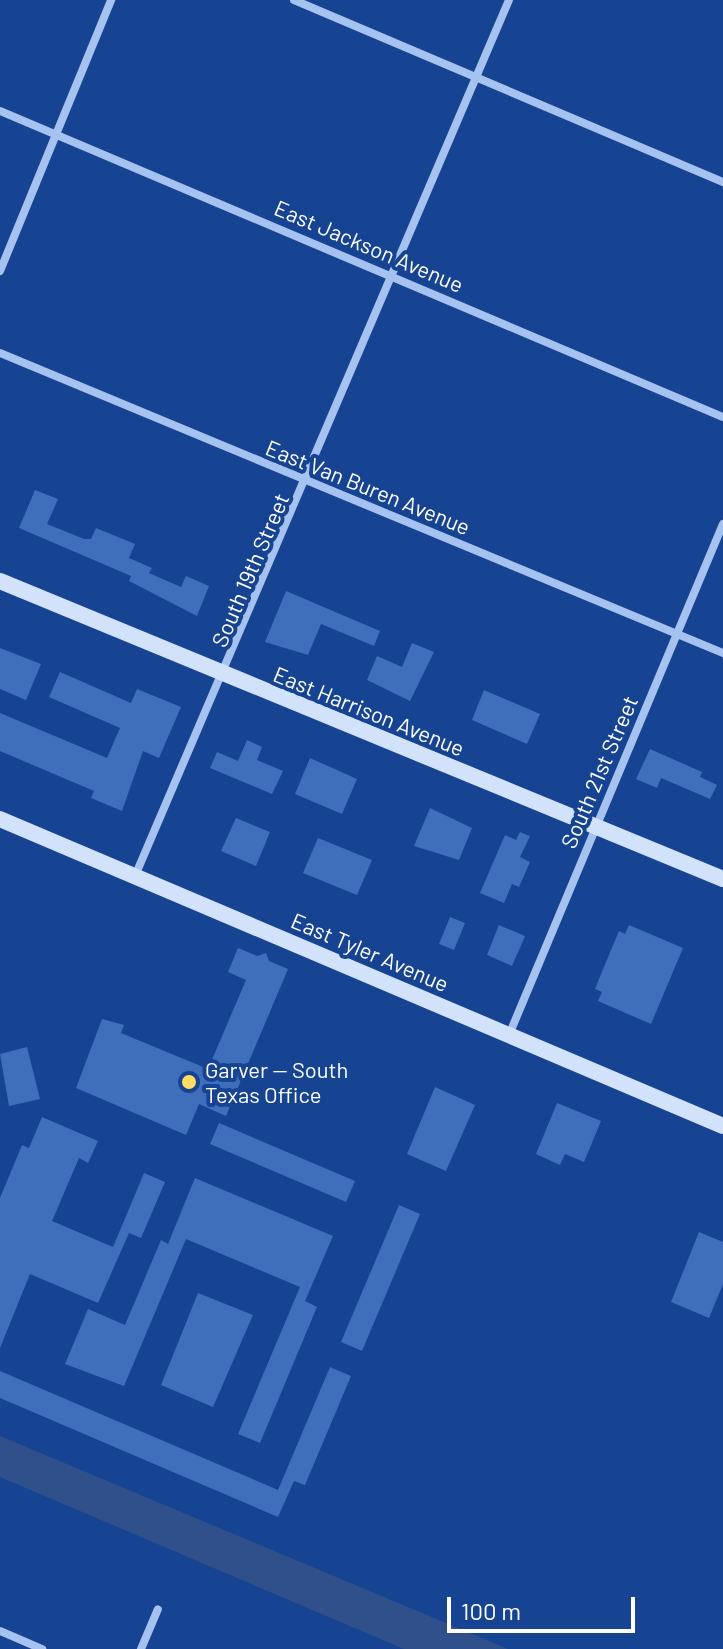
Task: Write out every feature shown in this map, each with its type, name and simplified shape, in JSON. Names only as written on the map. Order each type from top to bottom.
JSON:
[{"type":"main road","name":"East Harrison Avenue","points":[[0,581],[723,879]]},
{"type":"main road","name":"East Tyler Avenue","points":[[0,819],[723,1126]]},
{"type":"street","points":[[0,271],[111,0]]},
{"type":"street","points":[[294,0],[723,182]]},
{"type":"street","name":"South 19th Street","points":[[135,876],[307,482],[509,0]]},
{"type":"street","name":"East Jackson Avenue","points":[[0,111],[723,417]]},
{"type":"street","name":"East Van Buren Avenue","points":[[0,353],[723,653]]},
{"type":"street","name":"South 21st Street","points":[[509,1035],[723,524]]},
{"type":"street","points":[[141,1649],[158,1609]]},
{"type":"street","points":[[0,1631],[42,1649]]},
{"type":"water","points":[[0,1436],[508,1649],[404,1649],[0,1477]]},
{"type":"building","points":[[35,490],[58,499],[47,524],[84,539],[91,539],[96,528],[135,544],[129,558],[152,568],[149,573],[181,587],[186,576],[209,586],[197,616],[129,581],[131,576],[19,528]]},
{"type":"building","points":[[286,591],[380,631],[374,646],[321,624],[308,655],[265,642]]},
{"type":"building","points":[[412,643],[434,652],[410,701],[367,680],[377,656],[402,667]]},
{"type":"building","points":[[0,648],[41,664],[26,700],[0,689]]},
{"type":"building","points":[[60,672],[131,703],[137,689],[181,707],[159,758],[143,751],[122,811],[91,798],[94,791],[0,751],[0,713],[107,758],[120,728],[49,697]]},
{"type":"building","points":[[484,690],[540,714],[527,744],[472,720]]},
{"type":"building","points":[[247,740],[262,747],[257,760],[283,771],[272,794],[210,768],[217,752],[238,761]]},
{"type":"building","points":[[650,749],[702,772],[700,777],[717,785],[710,799],[661,778],[657,788],[636,779]]},
{"type":"building","points":[[310,758],[357,779],[342,814],[295,794]]},
{"type":"building","points":[[430,808],[472,828],[459,860],[414,846]]},
{"type":"building","points":[[236,818],[270,832],[256,866],[221,851]]},
{"type":"building","points":[[520,832],[530,836],[520,857],[530,862],[519,887],[512,884],[504,903],[480,893],[505,835],[516,840]]},
{"type":"building","points":[[318,838],[372,860],[357,895],[303,873]]},
{"type":"building","points":[[450,917],[465,923],[454,950],[439,944]]},
{"type":"building","points":[[499,925],[525,936],[512,966],[487,955]]},
{"type":"building","points":[[629,925],[683,948],[651,1024],[598,1001],[602,992],[595,989],[619,931],[625,934]]},
{"type":"building","points":[[238,948],[257,956],[266,953],[269,961],[288,969],[226,1116],[199,1104],[186,1135],[76,1088],[102,1019],[124,1025],[121,1033],[208,1069],[246,980],[228,972]]},
{"type":"building","points":[[27,1047],[40,1099],[9,1106],[0,1054]]},
{"type":"building","points":[[435,1087],[475,1105],[446,1171],[407,1154]]},
{"type":"building","points":[[557,1103],[601,1121],[584,1162],[565,1154],[560,1165],[536,1154]]},
{"type":"building","points":[[42,1117],[98,1141],[88,1163],[79,1158],[52,1221],[113,1247],[144,1173],[165,1182],[141,1238],[129,1233],[98,1303],[30,1274],[0,1348],[0,1198],[22,1145],[29,1148]]},
{"type":"building","points":[[219,1123],[355,1181],[346,1202],[210,1144]]},
{"type":"building","points":[[195,1178],[333,1236],[305,1301],[317,1307],[260,1443],[238,1434],[300,1287],[186,1239],[124,1386],[65,1364],[88,1309],[125,1325],[161,1240],[168,1244]]},
{"type":"building","points":[[399,1205],[420,1214],[362,1351],[341,1342]]},
{"type":"building","points":[[699,1232],[723,1242],[723,1284],[709,1318],[671,1302]]},
{"type":"building","points":[[198,1293],[253,1315],[213,1407],[161,1385]]},
{"type":"building","points":[[330,1367],[351,1376],[305,1485],[294,1481],[278,1517],[0,1398],[0,1371],[278,1490]]},
{"type":"place","name":"Garver — South Texas Office","points":[[189,1082]]}]
